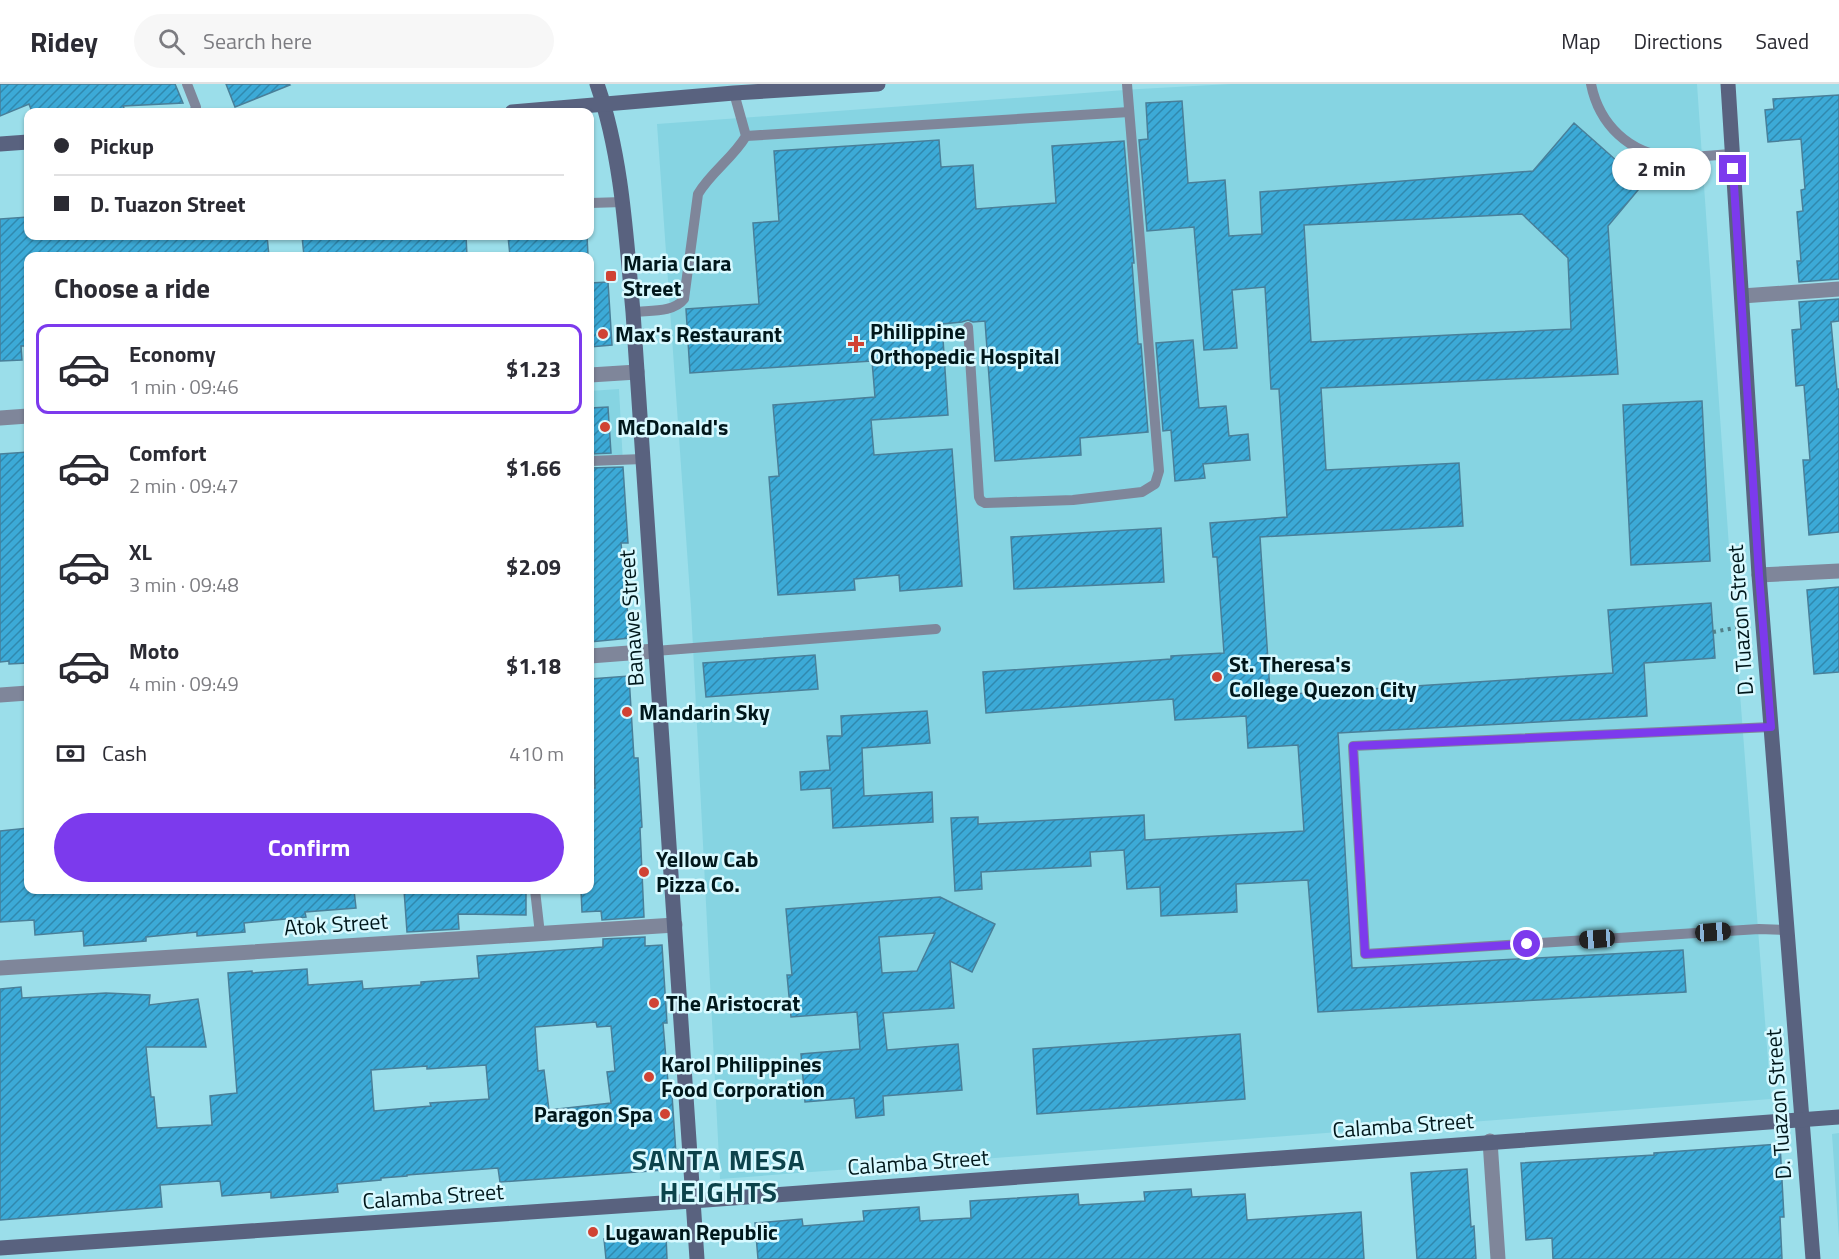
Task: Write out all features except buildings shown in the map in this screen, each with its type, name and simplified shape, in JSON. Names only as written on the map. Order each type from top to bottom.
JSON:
[{"type":"street","name":"Banawe Street","points":[[597,84],[604,105],[623,202],[633,312],[697,1259]]},
{"type":"street","points":[[578,108],[734,93],[878,84]]},
{"type":"street","name":"D. Tuazon Street","points":[[1728,84],[1759,575],[1813,1259]]},
{"type":"street","points":[[0,144],[24,142]]},
{"type":"street","points":[[1742,296],[1839,289]]},
{"type":"street","points":[[594,375],[637,372]]},
{"type":"street","points":[[0,418],[24,416]]},
{"type":"street","points":[[1759,575],[1839,571]]},
{"type":"street","points":[[594,656],[655,651]]},
{"type":"street","points":[[0,695],[24,693]]},
{"type":"street","name":"Atok Street","points":[[0,968],[675,925]]},
{"type":"street","name":"Calamba Street","points":[[0,1248],[692,1201],[1839,1117]]},
{"type":"street","points":[[1490,1141],[1498,1259]]},
{"type":"lane","points":[[187,84],[196,108]]},
{"type":"lane","points":[[968,327],[979,497],[982,503],[1073,500],[1142,492],[1155,484],[1159,471],[1127,84]]},
{"type":"lane","points":[[1591,84],[1599,110],[1607,123],[1629,143],[1642,150],[1672,157],[1732,154]]},
{"type":"lane","points":[[633,312],[669,309],[680,304],[684,299],[698,194],[707,179],[733,155],[746,136],[734,93]]},
{"type":"lane","points":[[746,136],[1129,112]]},
{"type":"lane","points":[[594,203],[623,202]]},
{"type":"lane","points":[[594,461],[643,459]]},
{"type":"lane","points":[[655,651],[936,629]]},
{"type":"lane","points":[[1771,727],[1353,746],[1365,954],[1759,929],[1787,930]]},
{"type":"lane","points":[[535,894],[540,934]]},
{"type":"path","points":[[1713,632],[1736,627]]},
{"type":"shaded area","name":"St. Theresa's College Quezon City","points":[[1231,84],[1697,84],[1731,576],[1771,1099],[720,1179],[691,608],[657,124]]},
{"type":"shaded area","name":"McDonald's","points":[[619,389],[623,464],[594,466],[594,391]]},
{"type":"shaded area","points":[[1839,1133],[1839,1239],[1832,1134]]},
{"type":"place","name":"Maria Clara Street","points":[[611,276]]},
{"type":"place","name":"Max's Restaurant","points":[[603,334]]},
{"type":"place","name":"Philippine Orthopedic Hospital","points":[[856,344]]},
{"type":"place","name":"McDonald's","points":[[605,427]]},
{"type":"place","name":"St. Theresa's College Quezon City","points":[[1217,677]]},
{"type":"place","name":"Mandarin Sky","points":[[627,712]]},
{"type":"place","name":"Yellow Cab Pizza Co.","points":[[644,872]]},
{"type":"place","name":"The Aristocrat","points":[[654,1003]]},
{"type":"place","name":"Karol Philippines Food Corporation","points":[[649,1077]]},
{"type":"place","name":"Paragon Spa","points":[[665,1114]]},
{"type":"place","name":"Lugawan Republic","points":[[593,1232]]},
{"type":"district","name":"SANTA MESA HEIGHTS","points":[[719,1175]]},
{"type":"route","points":[[1527,944],[1365,954],[1353,746],[1771,727],[1733,169]]}]
